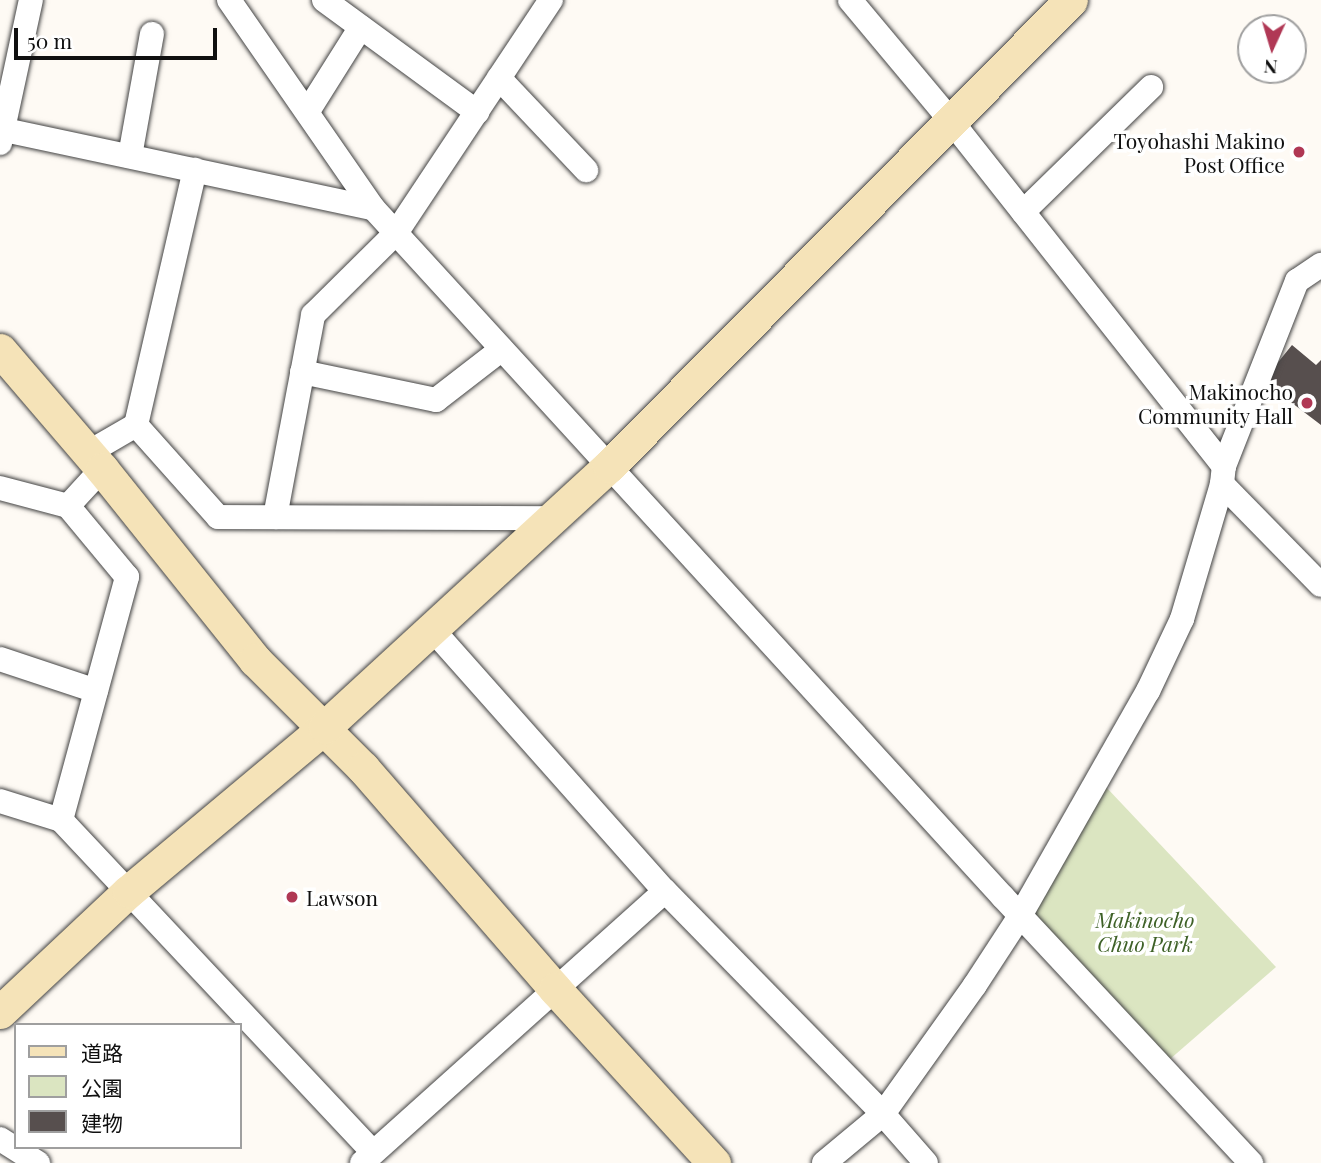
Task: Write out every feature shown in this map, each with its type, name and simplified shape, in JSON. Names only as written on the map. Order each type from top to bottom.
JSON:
[{"type":"street","points":[[31,0],[1,134],[130,156],[373,208]]},
{"type":"street","points":[[229,0],[373,208],[1020,916],[1251,1163]]},
{"type":"street","points":[[324,0],[477,112]]},
{"type":"street","points":[[275,517],[313,316],[396,233],[551,0]]},
{"type":"street","points":[[850,0],[1023,212],[1223,475],[1321,585]]},
{"type":"street","points":[[0,1012],[129,891],[325,727],[609,466],[1071,0]]},
{"type":"street","points":[[308,111],[361,27]]},
{"type":"street","points":[[130,156],[152,34]]},
{"type":"street","points":[[499,78],[586,170]]},
{"type":"street","points":[[1023,212],[1152,87]]},
{"type":"street","points":[[68,506],[94,462],[136,425],[195,170]]},
{"type":"street","points":[[824,1163],[883,1114],[975,985],[1020,916],[1148,691],[1182,619],[1223,475],[1297,281],[1321,265]]},
{"type":"street","points":[[302,372],[436,400],[502,349]]},
{"type":"street","points":[[0,350],[255,660],[325,727],[555,989],[714,1163]]},
{"type":"street","points":[[136,425],[218,517],[552,518]]},
{"type":"street","points":[[0,488],[68,506],[127,577],[61,820]]},
{"type":"street","points":[[432,629],[665,891],[883,1114],[926,1163]]},
{"type":"street","points":[[0,659],[96,691]]},
{"type":"street","points":[[0,801],[61,820],[129,891],[367,1157],[665,891]]},
{"type":"street","points":[[16,1149],[38,1163]]},
{"type":"green space","name":"Makinocho Chuo Park","points":[[1106,787],[1276,967],[1169,1060],[1038,921],[1033,908]]},
{"type":"building","name":"Makinocho Community Hall","points":[[1292,345],[1316,365],[1321,360],[1321,425],[1263,381]]},
{"type":"place","name":"Toyohashi Makino Post Office","points":[[1299,152]]},
{"type":"place","name":"Makinocho Community Hall","points":[[1307,403]]},
{"type":"place","name":"Lawson","points":[[292,897]]}]
